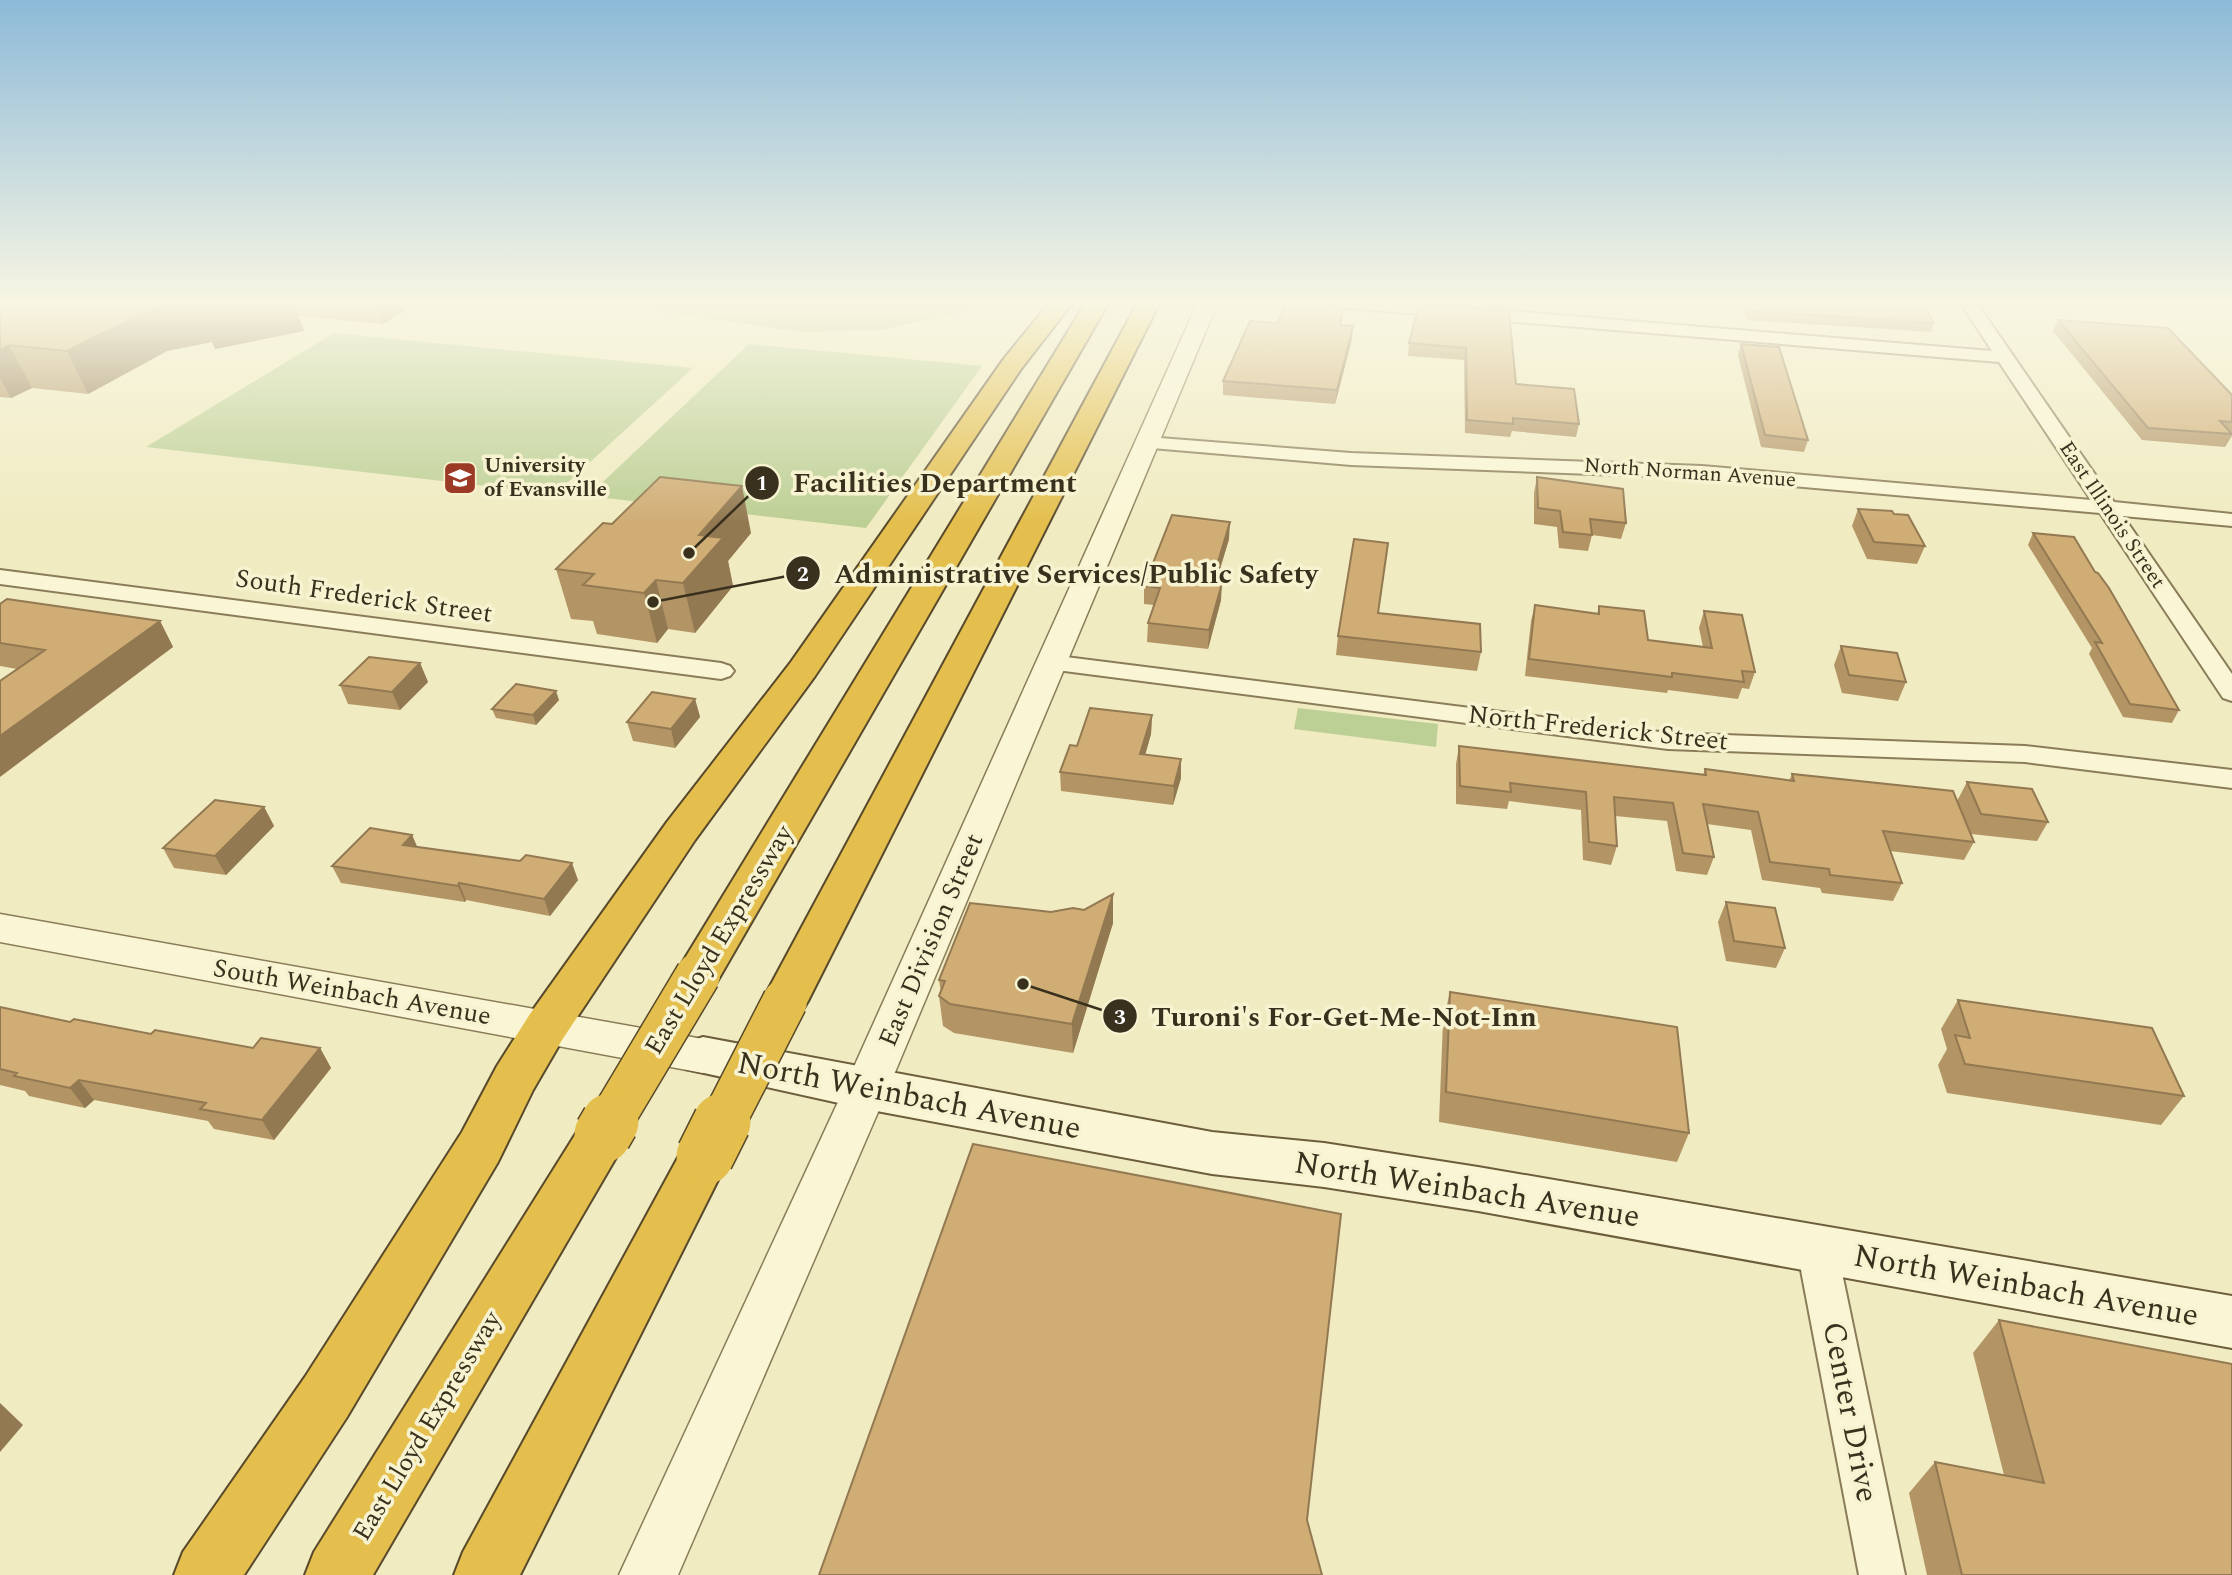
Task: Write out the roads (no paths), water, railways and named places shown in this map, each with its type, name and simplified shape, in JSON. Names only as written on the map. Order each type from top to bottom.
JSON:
[{"type":"highway","points":[[206,1575],[326,1397],[480,1147],[546,1027],[681,831],[803,669],[1005,376]]},
{"type":"highway","name":"East Lloyd Expressway","points":[[337,1575],[1054,376]]},
{"type":"highway","points":[[486,1575],[1111,376]]},
{"type":"main road","name":"North Weinbach Avenue","points":[[704,1056],[1212,1153],[1324,1165],[1478,1189],[2232,1322]]},
{"type":"street","name":"East Division Street","points":[[648,1575],[866,1089],[1177,376]]},
{"type":"street","name":"East Illinois Street","points":[[2018,376],[2232,693]]},
{"type":"street","name":"North Norman Avenue","points":[[1147,443],[1343,458],[1702,472],[1910,488],[2232,520]]},
{"type":"street","name":"South Frederick Street","points":[[0,577],[721,671]]},
{"type":"street","name":"North Frederick Street","points":[[1050,663],[1668,741],[2025,754],[2232,779]]},
{"type":"street","name":"South Weinbach Avenue","points":[[0,928],[704,1056]]},
{"type":"street","name":"Center Drive","points":[[1817,1249],[1882,1575]]},
{"type":"place","name":"University of Evansville","points":[[460,478]]},
{"type":"place","name":"Facilities Department","points":[[689,553]]},
{"type":"place","name":"Administrative Services/Public Safety","points":[[653,602]]},
{"type":"place","name":"Turoni's For-Get-Me-Not-Inn","points":[[1023,984]]}]
